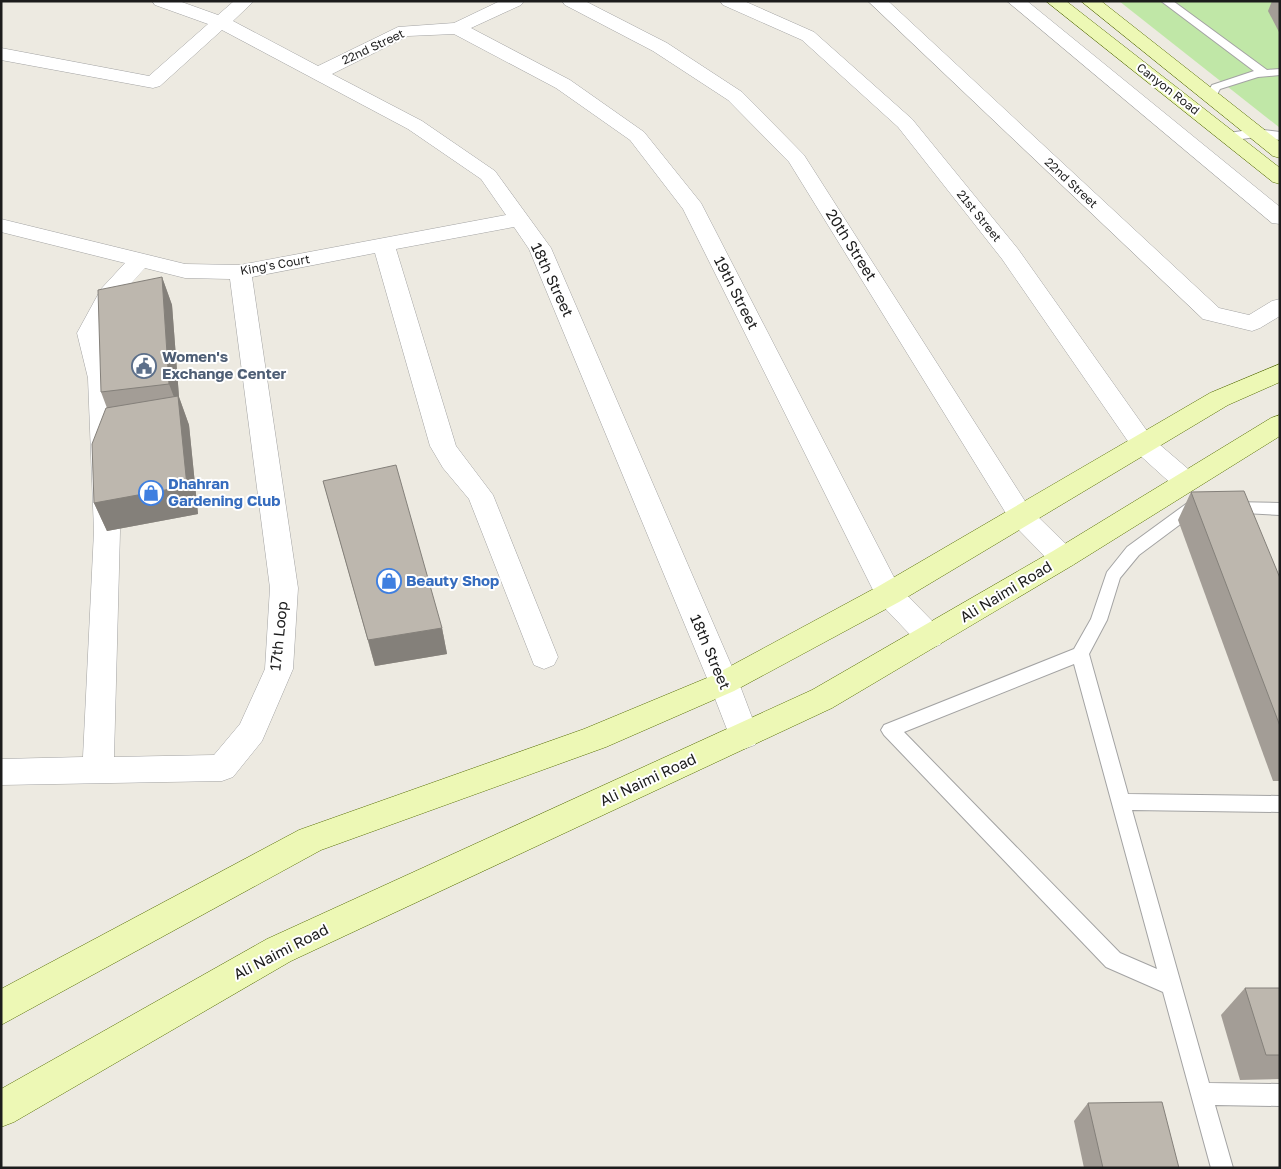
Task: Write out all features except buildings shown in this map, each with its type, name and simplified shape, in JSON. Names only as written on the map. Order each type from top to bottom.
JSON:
[{"type":"main road","name":"Canyon Road","points":[[1055,1],[1280,178]]},
{"type":"main road","name":"Canyon Road","points":[[1090,1],[1280,152]]},
{"type":"main road","points":[[1,1008],[310,840],[595,738],[724,683],[889,594],[1220,399],[1280,372]]},
{"type":"main road","name":"Ali Naimi Road","points":[[1,1109],[279,950],[744,736],[822,698],[930,637],[1063,558],[1280,424]]},
{"type":"street","name":"18th Street","points":[[161,1],[222,24],[415,126],[488,175],[540,248],[724,683],[744,736]]},
{"type":"street","points":[[1,54],[153,82],[222,24],[245,1]]},
{"type":"street","name":"22nd Street","points":[[317,74],[404,30],[457,28],[515,1]]},
{"type":"street","name":"20th Street","points":[[570,1],[660,47],[735,96],[797,159],[1021,516],[1063,558]]},
{"type":"street","name":"21st Street","points":[[729,1],[808,36],[905,123],[1010,254],[1143,444],[1185,481]]},
{"type":"street","name":"22nd Street","points":[[877,1],[1211,314],[1252,323],[1280,306]]},
{"type":"street","points":[[1016,1],[1280,218]]},
{"type":"street","name":"19th Street","points":[[457,28],[563,84],[636,136],[693,208],[889,594],[930,637]]},
{"type":"street","name":"King's Court","points":[[12,228],[185,270],[240,272],[520,219]]},
{"type":"street","points":[[1,247],[12,228]]},
{"type":"street","points":[[384,245],[443,446],[452,462],[480,495],[544,657]]},
{"type":"street","points":[[98,770],[107,531],[100,378],[89,333],[109,294],[140,260]]},
{"type":"street","name":"17th Loop","points":[[1,772],[222,768],[250,732],[279,669],[284,588],[240,272]]},
{"type":"lane","points":[[1166,1],[1265,74]]},
{"type":"lane","points":[[1210,98],[1216,87],[1280,72]]},
{"type":"lane","points":[[1229,137],[1255,132],[1280,136]]},
{"type":"lane","points":[[1171,985],[1113,960],[890,730],[1080,654],[1099,620],[1113,576],[1132,552],[1191,508],[1280,509]]},
{"type":"lane","points":[[1080,654],[1222,1168]]},
{"type":"lane","points":[[1120,802],[1280,804]]},
{"type":"lane","points":[[1201,1094],[1280,1095]]},
{"type":"green space","points":[[1119,1],[1280,1],[1280,128]]},
{"type":"place","name":"Women's Exchange Center","points":[[144,366]]},
{"type":"place","name":"Dhahran Gardening Club","points":[[151,493]]},
{"type":"place","name":"Beauty Shop","points":[[389,581]]}]
